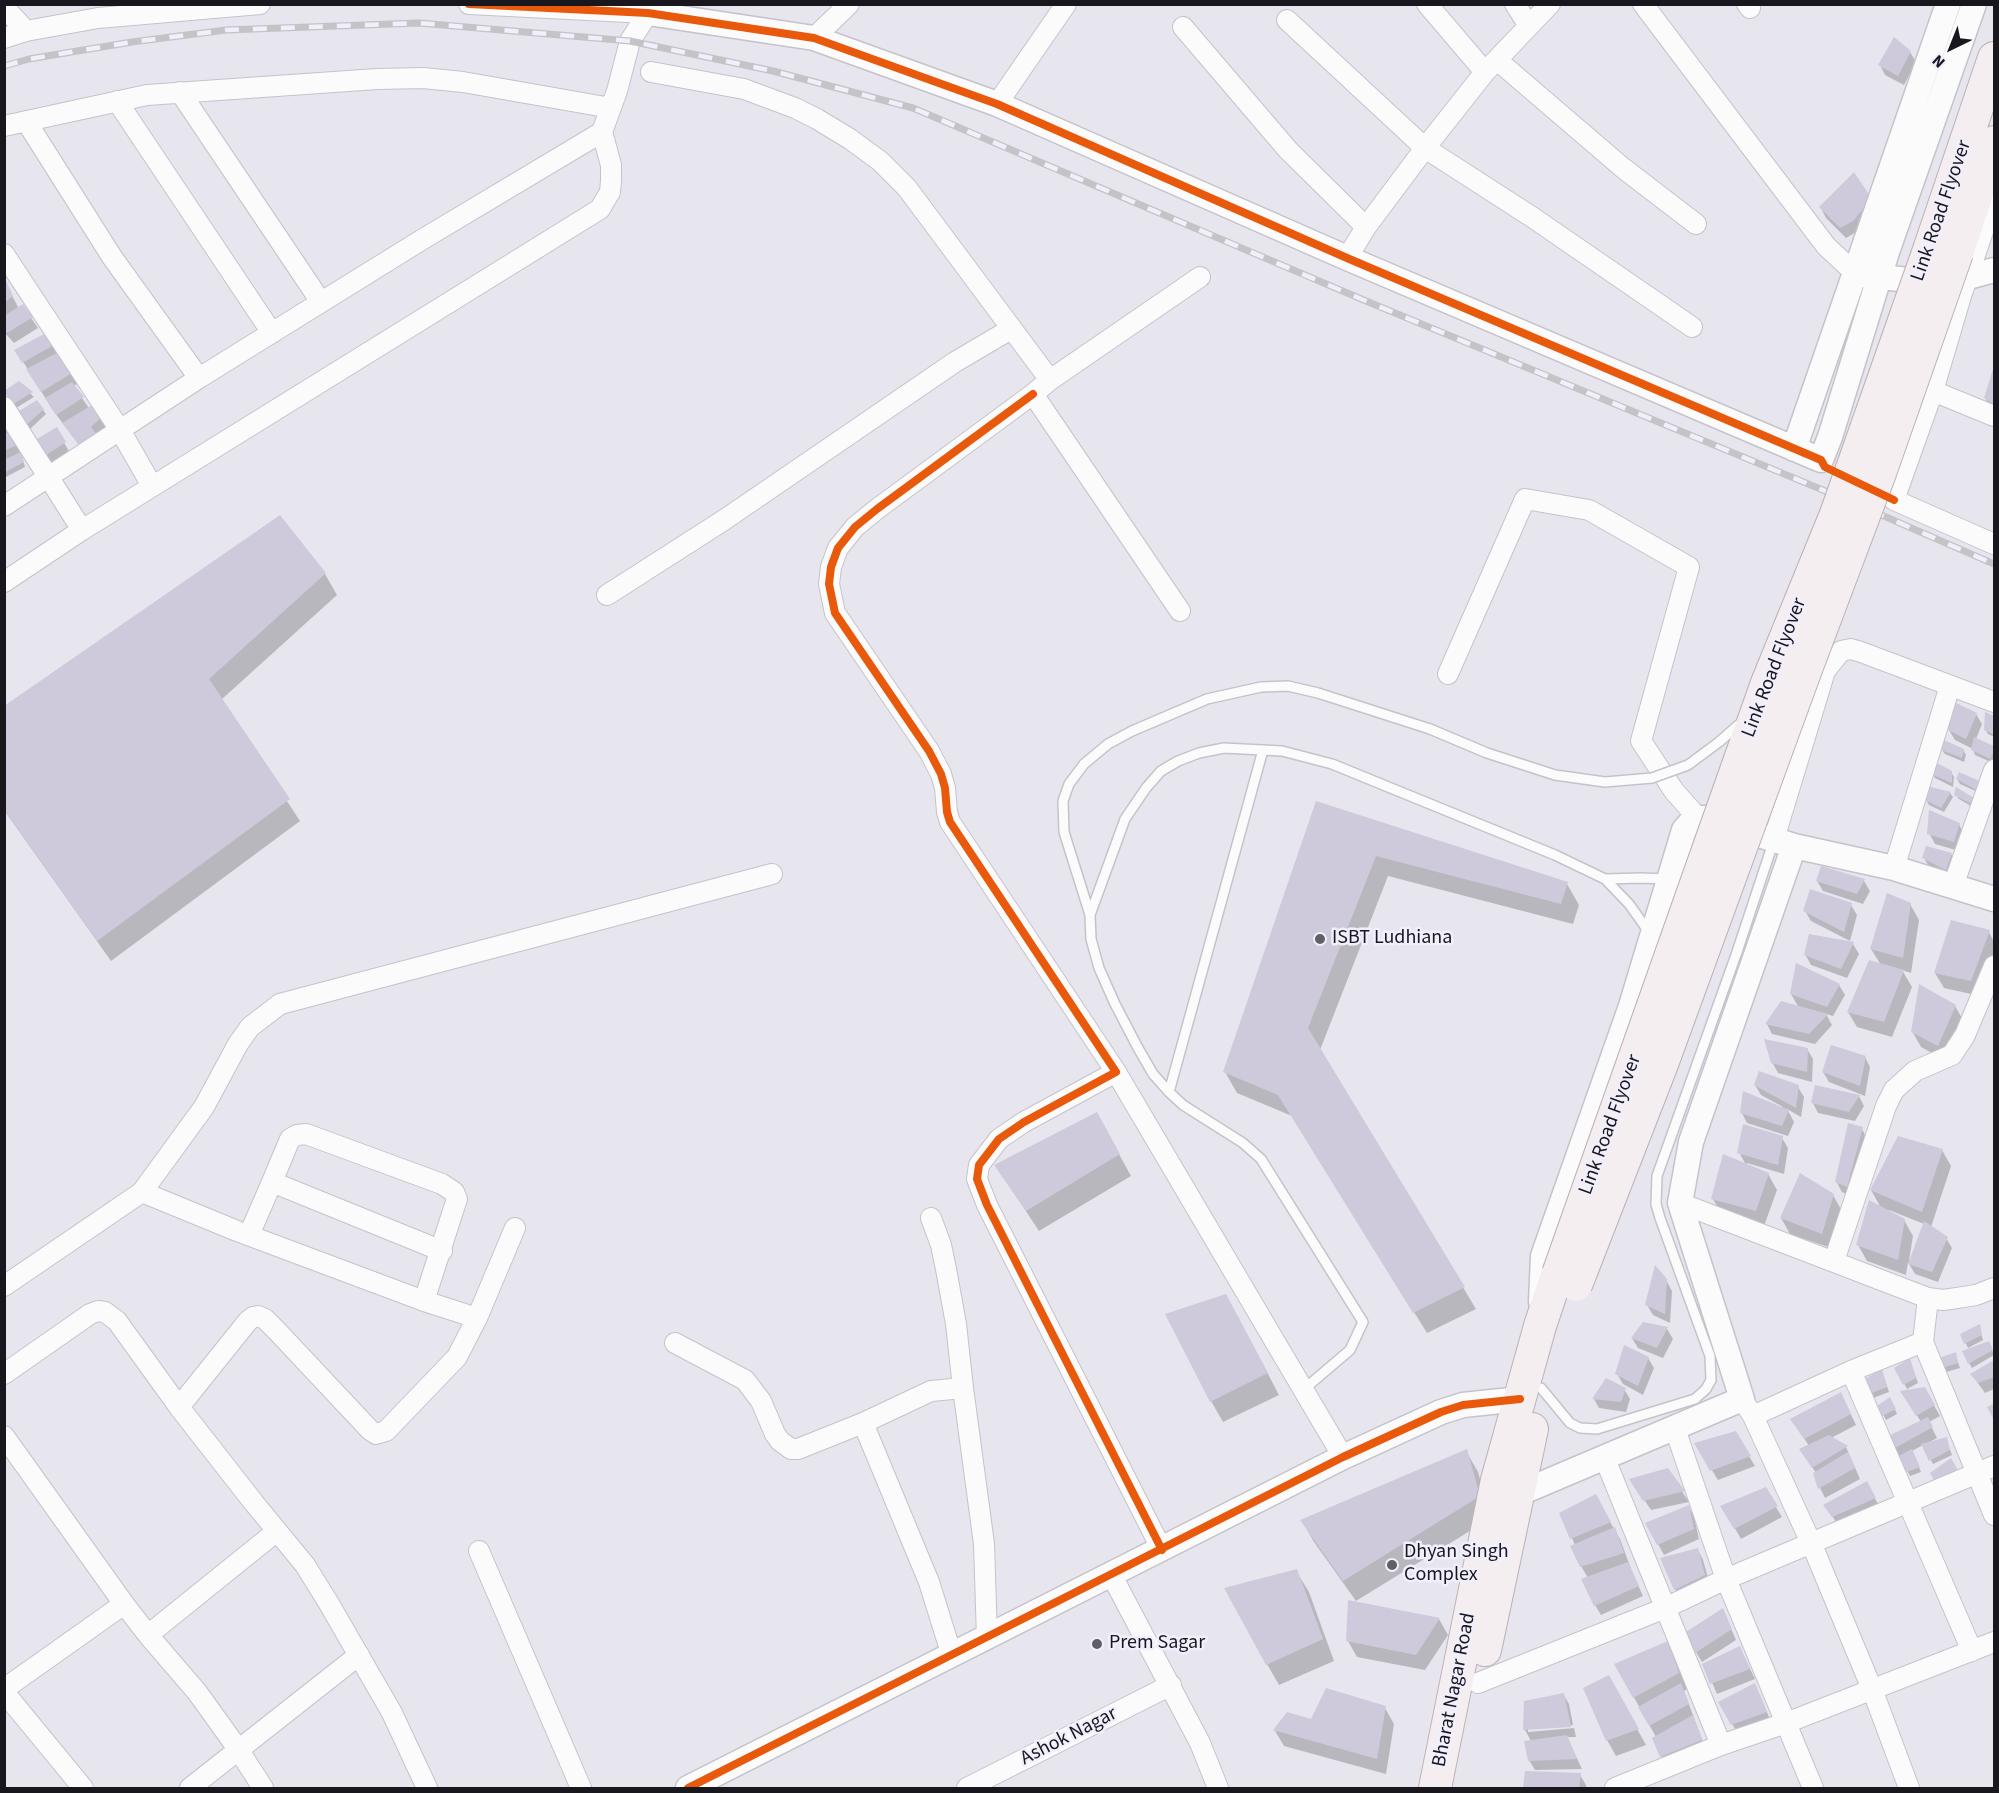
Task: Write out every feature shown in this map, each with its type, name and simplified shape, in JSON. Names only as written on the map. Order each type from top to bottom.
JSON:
[{"type":"main road","name":"Link Road Flyover","points":[[1566,1282],[1759,706],[1836,514],[1995,58]]},
{"type":"main road","name":"Link Road Flyover","points":[[1566,1282],[1662,1064],[1880,473],[1995,142]]},
{"type":"main road","name":"Bharat Nagar Road","points":[[1455,1788],[1518,1494],[1540,1326],[1566,1282]]},
{"type":"main road","name":"Bharat Nagar Road","points":[[1435,1788],[1497,1480],[1531,1393],[1566,1282]]},
{"type":"street","points":[[4,38],[91,11],[260,4]]},
{"type":"street","points":[[469,4],[652,9],[814,38],[998,104],[1347,258],[1821,460],[1825,468],[1995,544]]},
{"type":"street","points":[[814,38],[849,4]]},
{"type":"street","points":[[998,104],[1066,4]]},
{"type":"street","points":[[1426,4],[1491,66],[1696,224]]},
{"type":"street","points":[[1515,4],[1529,26]]},
{"type":"street","points":[[1347,258],[1366,227],[1425,148],[1491,66],[1550,4]]},
{"type":"street","points":[[1643,4],[1826,246],[1856,274],[1958,286],[1995,287]]},
{"type":"street","points":[[1794,449],[1948,4]]},
{"type":"street","points":[[1821,460],[1880,276],[1974,4]]},
{"type":"street","points":[[4,7],[26,31]]},
{"type":"street","points":[[4,582],[152,486],[600,209],[610,192],[611,181],[610,165],[602,132],[630,41],[652,9]]},
{"type":"street","points":[[1287,20],[1425,148],[1541,223],[1692,327]]},
{"type":"street","points":[[1183,27],[1288,150],[1366,227]]},
{"type":"street","points":[[651,72],[744,89],[795,108],[850,139],[880,161],[907,188],[1050,380]]},
{"type":"street","points":[[4,126],[147,95],[377,79],[423,78],[463,82],[611,108]]},
{"type":"street","points":[[180,92],[321,302]]},
{"type":"street","points":[[117,101],[272,333]]},
{"type":"street","points":[[26,121],[112,257],[199,378]]},
{"type":"street","points":[[4,506],[199,378],[423,238],[602,132]]},
{"type":"street","points":[[1894,500],[1933,391],[1958,286],[1995,199]]},
{"type":"street","points":[[4,254],[120,430],[152,486]]},
{"type":"street","points":[[1958,286],[1995,270]]},
{"type":"street","points":[[1200,277],[1050,380],[855,527],[838,548],[831,567],[830,584],[835,613],[929,751],[941,774],[950,822],[1116,1072],[1343,1457]]},
{"type":"street","points":[[607,595],[724,520],[955,363],[1011,329]]},
{"type":"street","points":[[1933,391],[1995,416]]},
{"type":"street","points":[[1033,394],[1180,611]]},
{"type":"street","points":[[4,407],[82,530]]},
{"type":"street","points":[[1448,674],[1525,499],[1589,510],[1689,567],[1641,741],[1674,791],[1698,818]]},
{"type":"street","points":[[1909,1788],[1872,1689],[1812,1545],[1748,1408],[1680,1203],[1691,1142],[1784,842],[1825,671],[1841,651],[1851,649],[1995,702]]},
{"type":"street","points":[[1894,868],[1950,686]]},
{"type":"street","points":[[1953,886],[1995,770]]},
{"type":"street","points":[[1540,1326],[1544,1256],[1630,1006],[1651,936],[1679,882],[1684,830],[1690,823],[1698,818],[1705,818],[1784,842],[1894,868],[1995,899]]},
{"type":"street","points":[[4,1286],[142,1191],[204,1107],[238,1044],[250,1027],[280,1004],[772,874]]},
{"type":"street","points":[[1834,1261],[1886,1106],[1894,1090],[1915,1071],[1952,1054],[1965,1035],[1995,966]]},
{"type":"street","points":[[1116,1072],[1024,1122],[999,1139],[979,1165],[977,1179],[992,1215],[1162,1550]]},
{"type":"street","points":[[249,1235],[290,1139],[297,1135],[306,1134],[442,1184],[454,1192],[457,1199],[424,1301]]},
{"type":"street","points":[[272,1182],[442,1251]]},
{"type":"street","points":[[142,1191],[249,1235],[424,1301],[477,1318]]},
{"type":"street","points":[[1680,1203],[1928,1298],[1943,1300],[1957,1298],[1976,1295],[1995,1288]]},
{"type":"street","points":[[931,1218],[941,1245],[956,1324],[984,1544],[987,1638]]},
{"type":"street","points":[[179,1407],[248,1321],[258,1316],[265,1319],[277,1331],[370,1430],[381,1434],[394,1424],[457,1358],[516,1228]]},
{"type":"street","points":[[1928,1298],[1923,1342],[1995,1515]]},
{"type":"street","points":[[4,1374],[90,1314],[98,1311],[105,1312],[117,1321],[179,1407],[305,1564],[392,1713],[427,1788]]},
{"type":"street","points":[[1518,1494],[1675,1429],[1748,1408],[1923,1342]]},
{"type":"street","points":[[675,1344],[745,1380],[758,1396],[775,1434],[786,1447],[798,1449],[863,1423],[931,1391],[963,1388]]},
{"type":"street","points":[[1851,1371],[1972,1651]]},
{"type":"street","points":[[688,1788],[1112,1576],[1343,1457],[1441,1412],[1463,1405],[1531,1393]]},
{"type":"street","points":[[863,1423],[929,1582],[952,1656]]},
{"type":"street","points":[[1675,1429],[1726,1579],[1813,1788]]},
{"type":"street","points":[[4,1436],[124,1604],[197,1692],[238,1749],[262,1788]]},
{"type":"street","points":[[1605,1459],[1721,1745]]},
{"type":"street","points":[[1478,1683],[1665,1608],[1726,1579],[1812,1545],[1995,1466]]},
{"type":"street","points":[[148,1635],[277,1531]]},
{"type":"street","points":[[479,1551],[582,1788]]},
{"type":"street","points":[[1112,1576],[1200,1743],[1212,1786]]},
{"type":"street","points":[[83,1788],[4,1690],[124,1604]]},
{"type":"street","points":[[1615,1788],[1721,1745],[1786,1723],[1995,1642]]},
{"type":"street","points":[[190,1788],[359,1655]]},
{"type":"street","name":"Ashok Nagar","points":[[967,1788],[1171,1685]]},
{"type":"lane","points":[[1303,1390],[1350,1350],[1363,1322],[1261,1160],[1243,1143],[1183,1105],[1153,1074],[1115,1004],[1091,939],[1090,915],[1065,832],[1064,801],[1070,784],[1084,764],[1108,744],[1132,731],[1206,699],[1261,687],[1288,686],[1318,693],[1430,729],[1487,753],[1555,775],[1605,782],[1652,778],[1688,765],[1719,742],[1759,706]]},
{"type":"lane","points":[[1090,915],[1125,819],[1146,788],[1161,771],[1178,761],[1198,753],[1224,748],[1282,751],[1332,764],[1555,855],[1605,879],[1642,920],[1651,936]]},
{"type":"lane","points":[[1169,1092],[1263,750]]},
{"type":"lane","points":[[1531,1393],[1570,1423],[1580,1428],[1597,1429],[1695,1399],[1706,1389],[1711,1380],[1710,1356],[1659,1218],[1655,1192],[1660,1168],[1753,902],[1784,842]]},
{"type":"lane","points":[[1605,879],[1641,878],[1679,882],[1700,888]]},
{"type":"lane","points":[[1711,891],[1732,896]]},
{"type":"lane","points":[[1743,899],[1753,902]]},
{"type":"building","points":[[1894,37],[1911,51],[1898,76],[1878,65]]},
{"type":"building","points":[[1854,172],[1868,193],[1867,204],[1853,221],[1840,228],[1819,207]]},
{"type":"building","points":[[4,277],[13,296],[4,303]]},
{"type":"building","points":[[23,304],[33,317],[7,333],[4,330],[4,316]]},
{"type":"building","points":[[46,333],[54,345],[22,363],[14,350]]},
{"type":"building","points":[[59,352],[72,373],[41,392],[26,369]]},
{"type":"building","points":[[1994,366],[1994,404],[1984,398]]},
{"type":"building","points":[[19,381],[33,392],[13,404],[4,391]]},
{"type":"building","points":[[72,382],[84,397],[56,415],[45,398]]},
{"type":"building","points":[[37,400],[45,411],[43,410],[25,426],[16,413]]},
{"type":"building","points":[[94,404],[103,416],[91,427],[96,434],[79,445],[62,423]]},
{"type":"building","points":[[57,427],[66,442],[43,457],[32,442]]},
{"type":"building","points":[[11,432],[19,444],[4,451],[4,434]]},
{"type":"building","points":[[21,452],[24,462],[4,473],[4,460]]},
{"type":"building","points":[[280,515],[326,573],[209,679],[290,799],[97,941],[4,809],[4,706]]},
{"type":"building","points":[[1954,702],[1977,713],[1966,739],[1948,730]]},
{"type":"building","points":[[1985,712],[1994,716],[1994,734],[1984,730]]},
{"type":"building","points":[[1974,737],[1994,746],[1990,759],[1971,750]]},
{"type":"building","points":[[1944,740],[1964,749],[1962,758],[1941,750]]},
{"type":"building","points":[[1933,761],[1952,771],[1952,783],[1931,774]]},
{"type":"building","points":[[1959,772],[1982,782],[1979,791],[1956,779]]},
{"type":"building","points":[[1927,786],[1951,792],[1941,808],[1925,800]]},
{"type":"building","points":[[1956,787],[1974,798],[1974,805],[1954,795]]},
{"type":"building","points":[[1316,801],[1568,882],[1561,904],[1376,856],[1308,1028],[1465,1287],[1413,1313],[1278,1095],[1223,1072]]},
{"type":"building","points":[[1929,810],[1960,823],[1954,842],[1927,834]]},
{"type":"building","points":[[1926,846],[1952,853],[1946,870],[1922,858]]},
{"type":"building","points":[[1821,866],[1865,879],[1857,894],[1816,881]]},
{"type":"building","points":[[1810,889],[1852,903],[1844,932],[1803,911]]},
{"type":"building","points":[[1887,893],[1911,903],[1903,958],[1870,949]]},
{"type":"building","points":[[1951,920],[1990,930],[1971,981],[1934,973]]},
{"type":"building","points":[[1809,934],[1854,942],[1841,969],[1804,955]]},
{"type":"building","points":[[1869,960],[1904,970],[1884,1022],[1847,1012]]},
{"type":"building","points":[[1796,963],[1840,984],[1827,1007],[1790,994]]},
{"type":"building","points":[[1919,984],[1956,1005],[1938,1046],[1911,1032]]},
{"type":"building","points":[[1781,1001],[1828,1014],[1809,1034],[1765,1024]]},
{"type":"building","points":[[1764,1039],[1808,1048],[1807,1072],[1771,1063]]},
{"type":"building","points":[[1831,1045],[1866,1056],[1860,1086],[1822,1072]]},
{"type":"building","points":[[1759,1071],[1799,1085],[1796,1108],[1754,1085]]},
{"type":"building","points":[[1815,1085],[1860,1095],[1849,1112],[1811,1103]]},
{"type":"building","points":[[1743,1091],[1789,1110],[1782,1126],[1740,1113]]},
{"type":"building","points":[[1097,1112],[1120,1154],[1026,1211],[994,1165]]},
{"type":"building","points":[[1848,1123],[1863,1127],[1847,1187],[1835,1182]]},
{"type":"building","points":[[1743,1124],[1783,1136],[1778,1165],[1737,1153]]},
{"type":"building","points":[[1898,1136],[1943,1149],[1922,1212],[1870,1190]]},
{"type":"building","points":[[1723,1154],[1769,1173],[1756,1211],[1711,1199]]},
{"type":"building","points":[[1800,1173],[1834,1194],[1822,1234],[1780,1218]]},
{"type":"building","points":[[1869,1200],[1905,1219],[1898,1260],[1856,1245]]},
{"type":"building","points":[[1924,1221],[1948,1237],[1932,1272],[1908,1264]]},
{"type":"building","points":[[1655,1265],[1667,1279],[1665,1314],[1645,1305]]},
{"type":"building","points":[[1226,1294],[1268,1373],[1210,1402],[1165,1314]]},
{"type":"building","points":[[1643,1322],[1668,1327],[1657,1348],[1631,1338]]},
{"type":"building","points":[[1980,1324],[1982,1335],[1964,1344],[1960,1334]]},
{"type":"building","points":[[1989,1341],[1993,1350],[1968,1364],[1962,1351]]},
{"type":"building","points":[[1624,1345],[1649,1357],[1638,1386],[1615,1374]]},
{"type":"building","points":[[1956,1352],[1958,1363],[1942,1368],[1936,1359]]},
{"type":"building","points":[[1910,1358],[1916,1378],[1903,1385],[1894,1368]]},
{"type":"building","points":[[1994,1360],[1994,1377],[1978,1383],[1970,1374]]},
{"type":"building","points":[[1882,1369],[1887,1387],[1869,1394],[1863,1380]]},
{"type":"building","points":[[1606,1378],[1626,1388],[1621,1402],[1592,1399]]},
{"type":"building","points":[[1925,1387],[1935,1405],[1916,1416],[1900,1391]]},
{"type":"building","points":[[1841,1392],[1851,1414],[1804,1439],[1790,1419]]},
{"type":"building","points":[[1890,1397],[1896,1409],[1882,1416],[1877,1406]]},
{"type":"building","points":[[1994,1404],[1994,1420],[1987,1407]]},
{"type":"building","points":[[1928,1417],[1933,1427],[1893,1449],[1886,1437]]},
{"type":"building","points":[[1736,1431],[1751,1456],[1710,1471],[1694,1443]]},
{"type":"building","points":[[1829,1435],[1848,1446],[1812,1468],[1799,1449]]},
{"type":"building","points":[[1947,1437],[1950,1450],[1929,1461],[1921,1444]]},
{"type":"building","points":[[1467,1449],[1480,1496],[1343,1581],[1300,1520]]},
{"type":"building","points":[[1912,1449],[1920,1467],[1906,1472],[1897,1457]]},
{"type":"building","points":[[1848,1452],[1855,1468],[1818,1489],[1813,1473]]},
{"type":"building","points":[[1951,1458],[1960,1474],[1936,1483],[1930,1473]]},
{"type":"building","points":[[1668,1468],[1685,1491],[1643,1501],[1629,1479]]},
{"type":"building","points":[[1867,1481],[1876,1498],[1832,1517],[1823,1505]]},
{"type":"building","points":[[1766,1487],[1778,1506],[1734,1529],[1720,1506]]},
{"type":"building","points":[[1596,1494],[1611,1522],[1570,1539],[1559,1513]]},
{"type":"building","points":[[1689,1505],[1694,1529],[1657,1545],[1645,1523]]},
{"type":"building","points":[[1615,1527],[1624,1553],[1580,1567],[1570,1546]]},
{"type":"building","points":[[1698,1548],[1705,1575],[1674,1590],[1660,1558]]},
{"type":"building","points":[[1628,1562],[1639,1586],[1594,1606],[1581,1579]]},
{"type":"building","points":[[1297,1569],[1323,1639],[1266,1665],[1224,1588]]},
{"type":"building","points":[[1348,1600],[1440,1618],[1416,1655],[1346,1641]]},
{"type":"building","points":[[1723,1608],[1732,1629],[1695,1653],[1686,1632]]},
{"type":"building","points":[[1668,1641],[1679,1673],[1633,1698],[1614,1664]]},
{"type":"building","points":[[1740,1646],[1750,1669],[1710,1684],[1702,1664]]},
{"type":"building","points":[[1609,1675],[1639,1729],[1606,1741],[1583,1688]]},
{"type":"building","points":[[1681,1683],[1689,1704],[1649,1726],[1638,1707]]},
{"type":"building","points":[[1755,1683],[1767,1712],[1731,1725],[1718,1702]]},
{"type":"building","points":[[1326,1688],[1386,1706],[1377,1759],[1273,1730],[1287,1712],[1311,1719]]},
{"type":"building","points":[[1564,1693],[1571,1727],[1523,1730],[1524,1701]]},
{"type":"building","points":[[1693,1715],[1702,1740],[1660,1757],[1652,1738]]},
{"type":"building","points":[[1567,1735],[1577,1759],[1528,1761],[1524,1741]]},
{"type":"building","points":[[1525,1771],[1581,1773],[1579,1788],[1523,1788]]},
{"type":"railway","points":[[4,66],[29,59],[132,42],[226,30],[419,23],[630,41],[773,71],[913,108],[1366,301],[1847,500],[1994,564]]},
{"type":"cycle path","points":[[469,4],[648,13],[814,38],[997,104],[1347,258],[1821,460],[1825,467],[1894,500]]},
{"type":"cycle path","points":[[1033,394],[855,527],[838,548],[831,567],[829,584],[835,613],[929,751],[941,774],[950,822],[1116,1072],[1024,1122],[999,1139],[979,1165],[977,1179],[987,1205],[1162,1550]]},
{"type":"cycle path","points":[[688,1788],[1343,1457],[1441,1412],[1463,1405],[1520,1399]]},
{"type":"place","name":"ISBT Ludhiana","points":[[1320,939]]},
{"type":"place","name":"Dhyan Singh Complex","points":[[1392,1565]]},
{"type":"place","name":"Prem Sagar","points":[[1097,1644]]}]
